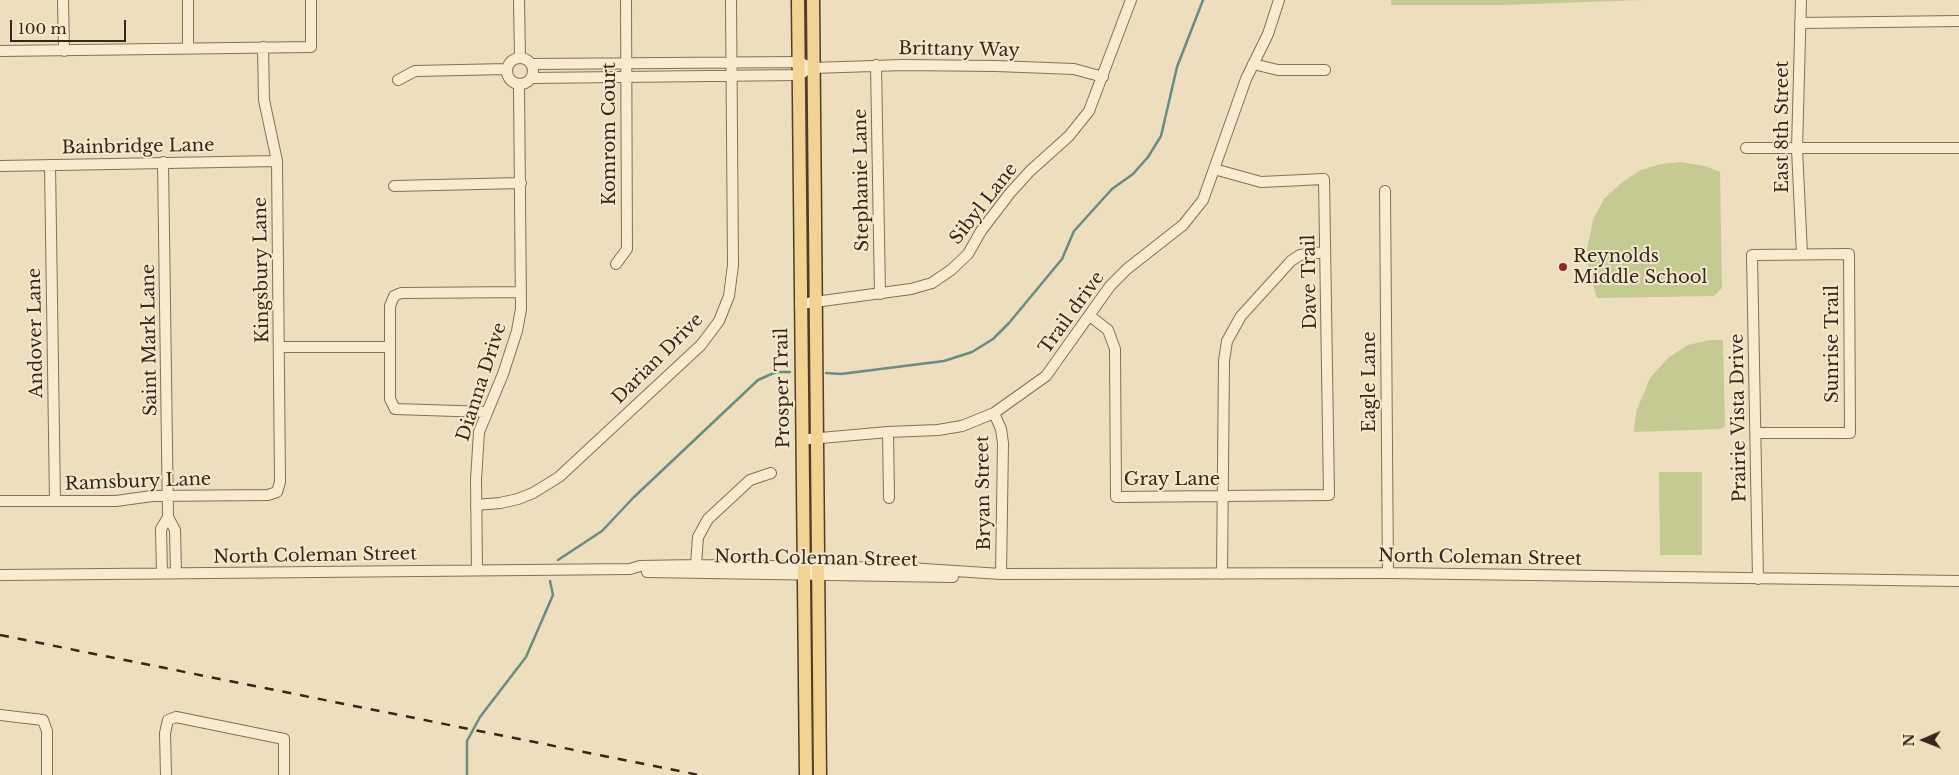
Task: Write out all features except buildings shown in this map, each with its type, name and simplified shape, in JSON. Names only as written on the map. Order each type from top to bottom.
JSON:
[{"type":"main road","name":"Prosper Trail","points":[[798,0],[801,440],[810,570],[820,775]]},
{"type":"main road","name":"Prosper Trail","points":[[806,775],[810,570],[816,439],[813,0]]},
{"type":"street","points":[[63,0],[64,50]]},
{"type":"street","points":[[188,0],[188,48]]},
{"type":"street","points":[[0,51],[311,47],[311,0]]},
{"type":"street","points":[[519,0],[520,58]]},
{"type":"street","name":"Komrom Court","points":[[616,264],[627,249],[626,0]]},
{"type":"street","name":"Darian Drive","points":[[476,505],[500,503],[533,493],[559,477],[701,345],[719,321],[729,296],[733,265],[731,0]]},
{"type":"street","name":"Sibyl Lane","points":[[800,304],[814,304],[880,294],[932,283],[951,270],[968,254],[1010,193],[1030,171],[1080,124],[1089,111],[1131,0]]},
{"type":"street","name":"Trail drive","points":[[801,440],[888,432],[938,430],[962,426],[994,413],[1046,376],[1110,286],[1127,269],[1183,225],[1203,200],[1246,79],[1268,34],[1279,0]]},
{"type":"street","name":"East 8th Street","points":[[1801,0],[1797,149],[1802,254]]},
{"type":"street","points":[[1800,23],[1959,21]]},
{"type":"street","name":"Kingsbury Lane","points":[[263,47],[264,100],[277,161],[280,482],[277,492]]},
{"type":"street","points":[[520,58],[531,64],[531,78],[520,84],[511,81],[507,69],[511,61],[520,58]]},
{"type":"street","name":"Brittany Way","points":[[531,64],[798,62],[813,68],[876,65],[1064,69],[1090,72],[1103,76]]},
{"type":"street","points":[[1253,64],[1278,70],[1325,70]]},
{"type":"street","name":"Stephanie Lane","points":[[876,65],[880,294]]},
{"type":"street","name":"Brittany Way","points":[[531,78],[798,76],[813,68]]},
{"type":"street","points":[[398,80],[415,71],[507,69]]},
{"type":"street","name":"Dianna Drive","points":[[476,570],[476,450],[479,432],[517,330],[521,292],[520,84]]},
{"type":"street","points":[[1746,148],[1959,148]]},
{"type":"street","name":"Bainbridge Lane","points":[[0,166],[277,161]]},
{"type":"street","name":"Saint Mark Lane","points":[[163,162],[168,517],[175,530],[176,574]]},
{"type":"street","name":"Andover Lane","points":[[50,165],[55,501]]},
{"type":"street","name":"Dave Trail","points":[[1214,169],[1261,182],[1324,179],[1329,495]]},
{"type":"street","points":[[394,186],[521,182]]},
{"type":"street","name":"Eagle Lane","points":[[1385,191],[1388,573]]},
{"type":"street","points":[[1222,574],[1224,361],[1227,341],[1241,316],[1291,261],[1300,255],[1326,252]]},
{"type":"street","name":"Sunrise Trail","points":[[1756,433],[1850,433],[1849,254],[1802,254]]},
{"type":"street","name":"Prairie Vista Drive","points":[[1758,579],[1752,255],[1802,254]]},
{"type":"street","points":[[487,412],[396,410],[390,400],[390,306],[394,296],[401,293],[521,292]]},
{"type":"street","name":"Gray Lane","points":[[1090,316],[1108,330],[1115,349],[1116,497],[1329,495]]},
{"type":"street","points":[[279,346],[390,347]]},
{"type":"street","name":"Bryan Street","points":[[994,413],[1001,429],[1003,443],[1001,574]]},
{"type":"street","points":[[888,432],[889,498]]},
{"type":"street","points":[[696,565],[698,537],[708,519],[750,480],[771,473]]},
{"type":"street","name":"Ramsbury Lane","points":[[0,501],[116,501],[168,495],[268,495],[277,492]]},
{"type":"street","name":"Saint Mark Lane","points":[[162,573],[161,529],[168,517]]},
{"type":"street","name":"North Coleman Street","points":[[0,575],[630,569],[640,566],[696,565],[810,570]]},
{"type":"street","name":"North Coleman Street","points":[[630,569],[640,572],[659,572],[909,568],[1001,574],[1388,573],[1959,580]]},
{"type":"street","points":[[0,715],[43,720],[47,731],[47,775]]},
{"type":"street","points":[[166,775],[165,733],[168,720],[176,716],[284,739],[284,775]]},
{"type":"green space","points":[[1391,0],[1642,0],[1504,5],[1391,5]]},
{"type":"green space","points":[[1681,162],[1705,166],[1720,172],[1722,288],[1714,296],[1597,298],[1588,268],[1587,249],[1593,220],[1604,199],[1621,183],[1641,170],[1661,164]]},
{"type":"green space","points":[[1710,340],[1723,340],[1725,427],[1721,429],[1634,432],[1636,412],[1650,378],[1669,357],[1688,345]]},
{"type":"green space","points":[[1659,472],[1702,472],[1702,555],[1660,555]]},
{"type":"waterway","points":[[826,373],[841,374],[944,361],[972,352],[993,339],[1009,323],[1062,259],[1074,231],[1112,189],[1133,174],[1148,157],[1161,136],[1177,67],[1203,0]]},
{"type":"waterway","points":[[558,560],[602,531],[634,497],[758,380],[776,372],[790,372]]},
{"type":"waterway","points":[[467,775],[467,741],[480,717],[526,657],[553,595],[550,581]]},
{"type":"railway","points":[[0,635],[699,775]]},
{"type":"place","name":"Reynolds Middle School","points":[[1563,267]]}]
